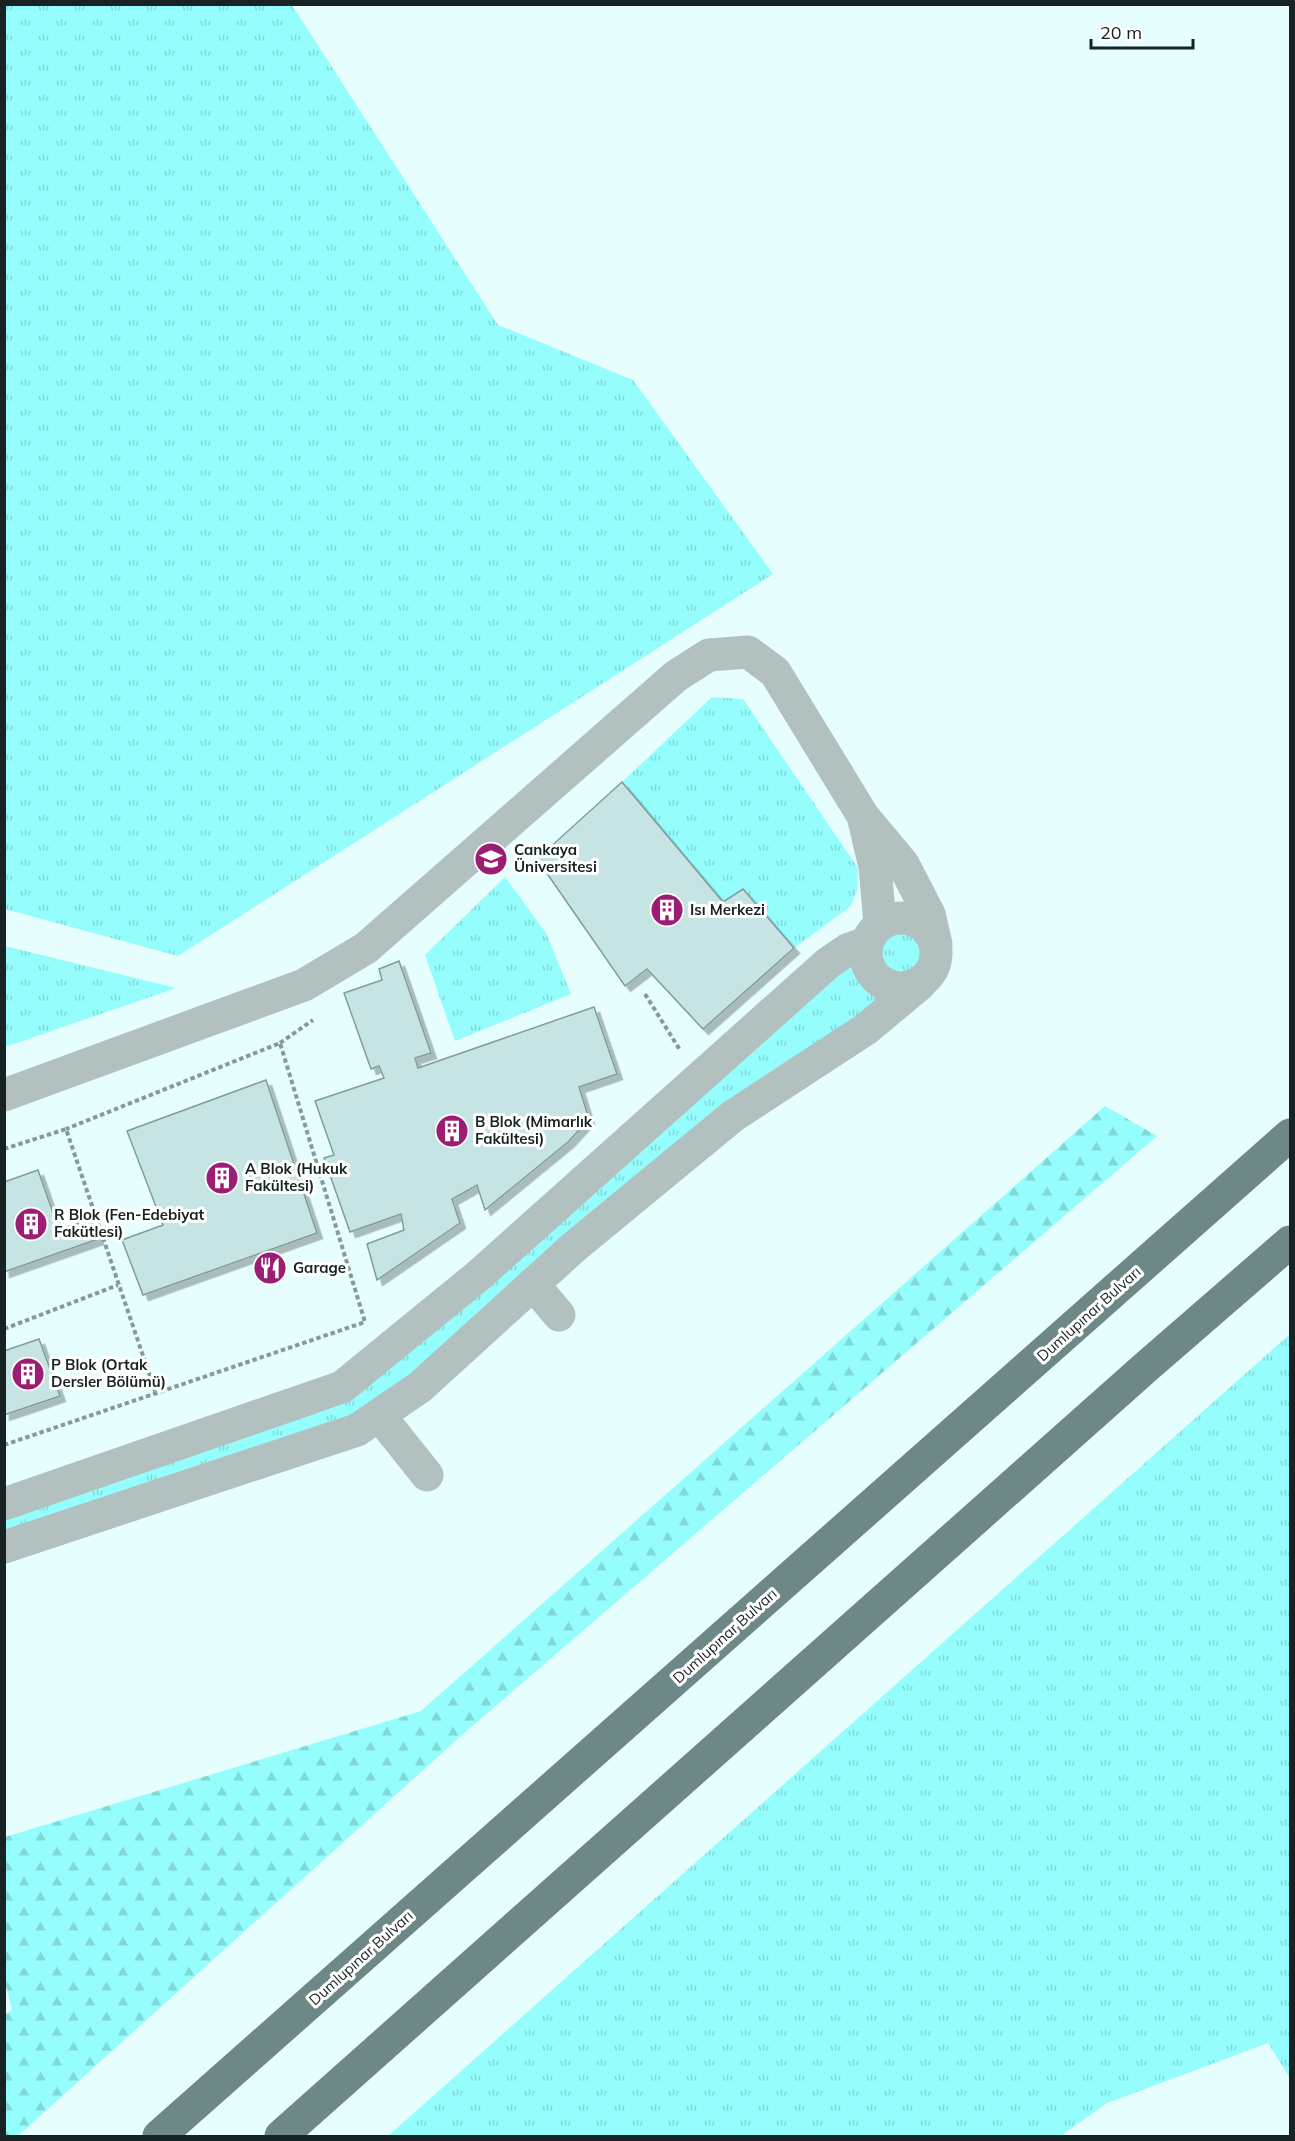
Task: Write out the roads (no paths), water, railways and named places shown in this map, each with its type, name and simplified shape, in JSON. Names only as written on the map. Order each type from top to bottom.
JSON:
[{"type":"highway","name":"Dumlupınar Bulvarı","points":[[159,2136],[1290,1135]]},
{"type":"highway","points":[[280,2136],[1137,1375],[1290,1242]]},
{"type":"street","points":[[4,1095],[303,985],[366,948],[676,676],[709,655],[748,652],[775,672],[863,816],[903,864],[929,914],[936,944],[934,966],[920,984],[866,1029],[733,1116],[574,1247],[420,1387],[357,1430],[4,1547]]},
{"type":"street","points":[[863,816],[872,851],[873,933],[868,967],[885,985],[909,988],[920,984]]},
{"type":"street","points":[[4,1504],[342,1387],[477,1276],[828,963],[891,918],[914,920],[923,925],[936,944]]},
{"type":"street","points":[[534,1284],[559,1315]]},
{"type":"street","points":[[379,1415],[427,1474]]},
{"type":"place","name":"Çankaya Üniversitesi","points":[[491,859]]},
{"type":"place","name":"Isı Merkezi","points":[[667,910]]},
{"type":"place","name":"B Blok (Mimarlık Fakültesi)","points":[[452,1131]]},
{"type":"place","name":"A Blok (Hukuk Fakültesi)","points":[[222,1178]]},
{"type":"place","name":"R Blok (Fen-Edebiyat Fakütlesi)","points":[[31,1224]]},
{"type":"place","name":"Garage","points":[[270,1268]]},
{"type":"place","name":"P Blok (Ortak Dersler Bölümü)","points":[[28,1374]]}]
